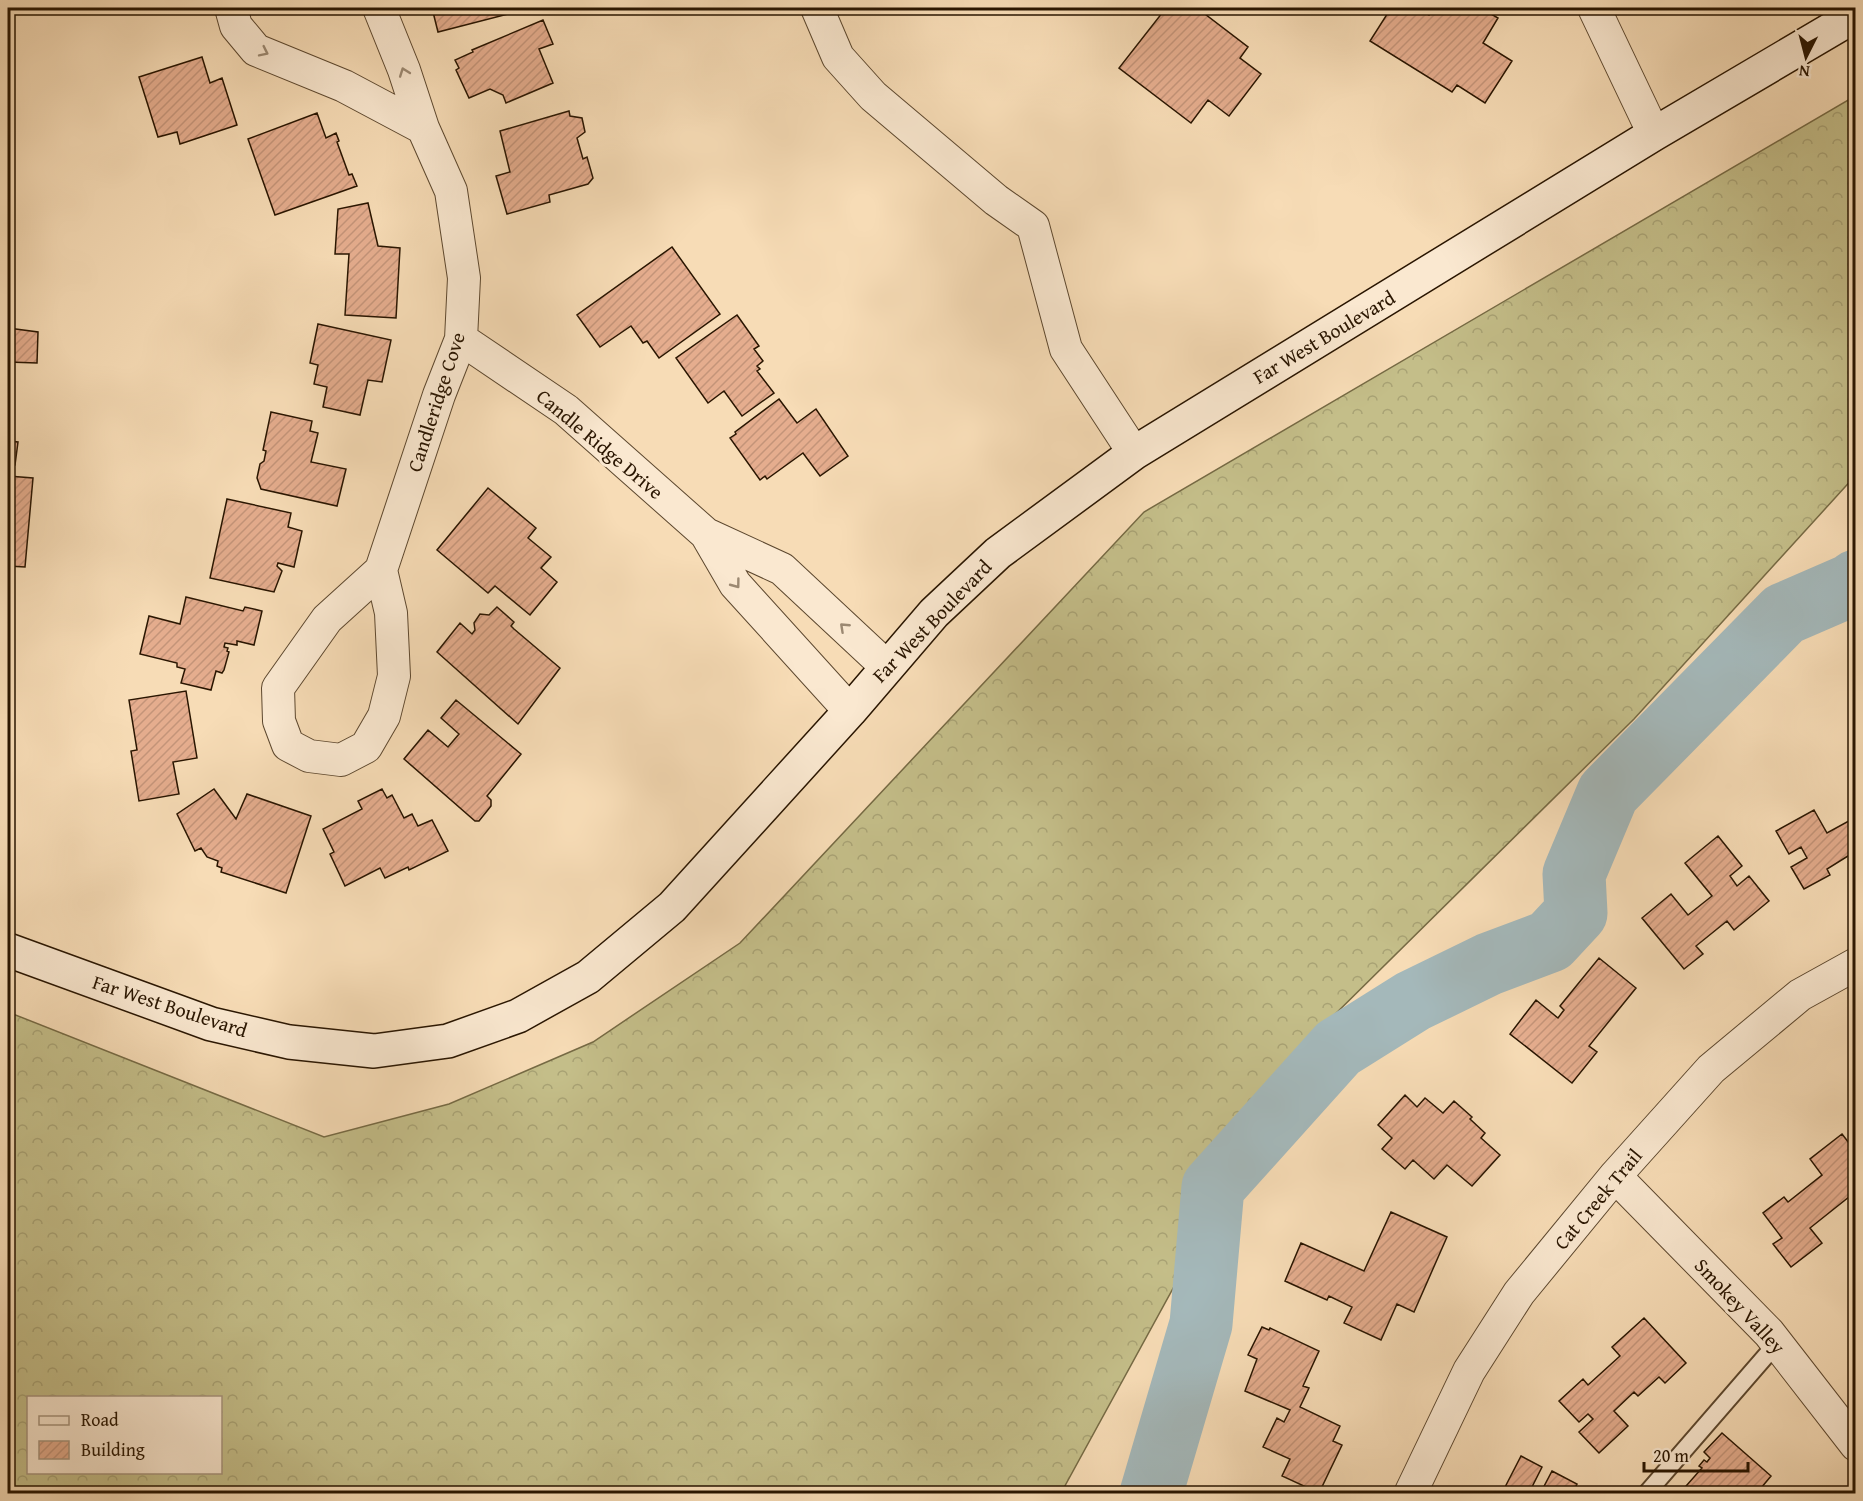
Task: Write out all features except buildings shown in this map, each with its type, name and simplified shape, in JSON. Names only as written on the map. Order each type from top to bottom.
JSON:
[{"type":"street","points":[[231,8],[236,26],[256,50],[344,86],[423,128]]},
{"type":"street","name":"Candleridge Cove","points":[[379,8],[404,70],[423,128],[451,191],[464,278],[461,339],[439,395],[381,570],[327,619],[278,688],[279,721],[288,746],[309,756],[341,760],[366,747],[384,716],[394,676],[391,613],[381,570]]},
{"type":"street","points":[[817,8],[838,57],[873,96],[996,200],[1033,226],[1066,349],[1134,453]]},
{"type":"street","points":[[1594,8],[1654,134]]},
{"type":"street","name":"Far West Boulevard","points":[[8,950],[211,1024],[289,1042],[374,1051],[448,1041],[518,1016],[588,976],[672,907],[850,711],[934,613],[998,553],[1134,453],[1654,134],[1856,15]]},
{"type":"street","name":"Candle Ridge Drive","points":[[461,339],[566,410],[706,534],[782,569],[887,667]]},
{"type":"street","name":"Candle Ridge Drive","points":[[706,534],[735,584],[850,711]]},
{"type":"street","name":"Cat Creek Trail","points":[[1410,1494],[1469,1371],[1519,1293],[1615,1176],[1711,1068],[1800,995],[1856,964]]},
{"type":"street","name":"Smokey Valley","points":[[1615,1176],[1777,1343],[1856,1445]]},
{"type":"lane","points":[[1646,1494],[1777,1343]]},
{"type":"green space","points":[[1855,96],[1855,476],[1634,719],[1309,1040],[1061,1493],[8,1493],[8,1012],[324,1137],[449,1104],[593,1042],[740,943],[1144,512]]},
{"type":"waterway","points":[[1151,1494],[1201,1324],[1213,1187],[1338,1048],[1413,1001],[1489,964],[1550,941],[1576,913],[1574,874],[1608,793],[1784,614],[1856,581]]}]
